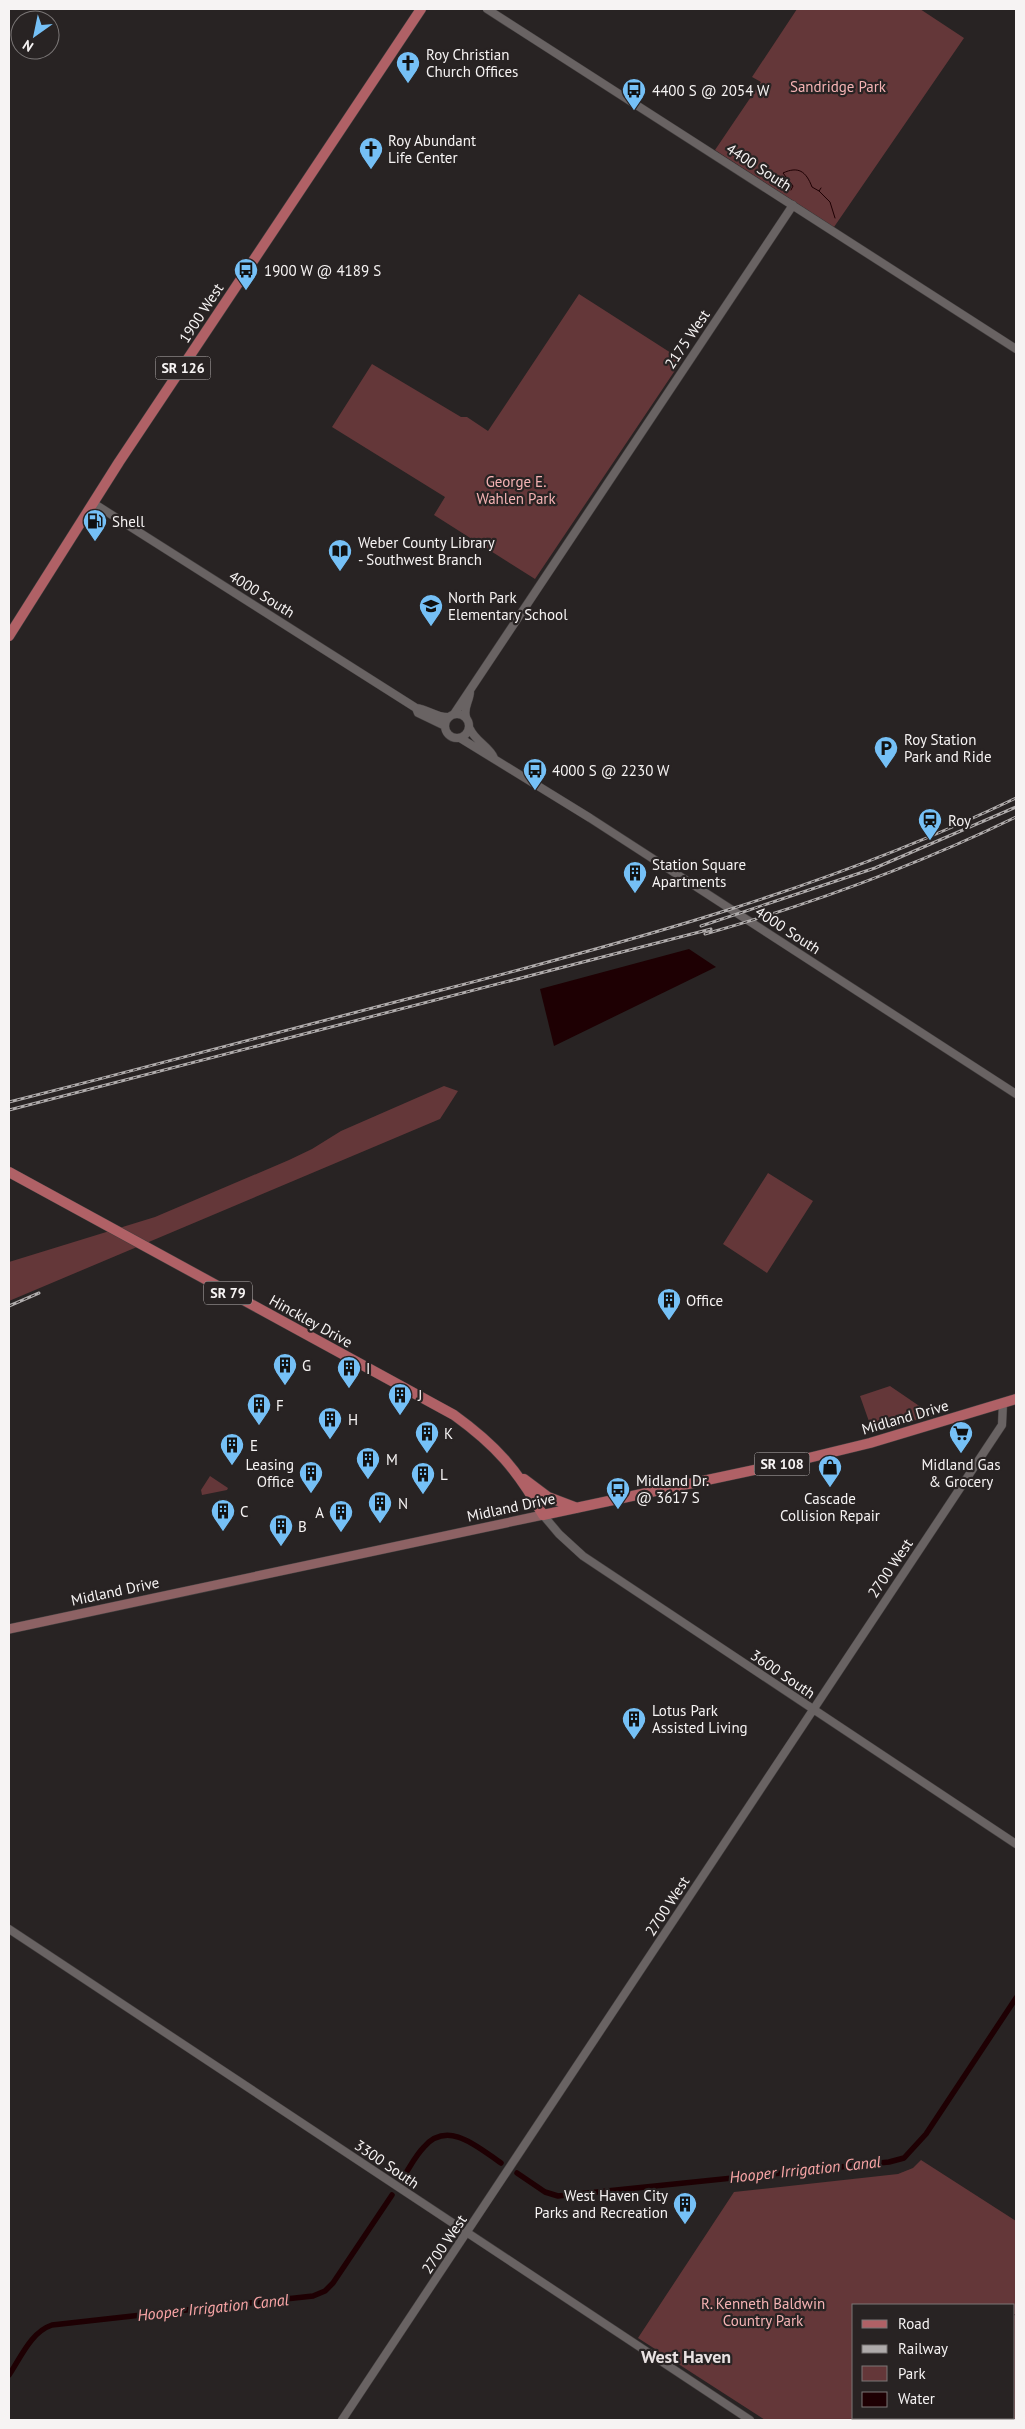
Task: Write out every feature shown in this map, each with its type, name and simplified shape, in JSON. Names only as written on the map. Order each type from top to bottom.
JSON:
[{"type":"main road","name":"1900 West","points":[[9,636],[93,503],[421,9]]},
{"type":"main road","name":"Hinckley Drive","points":[[9,1172],[454,1415],[479,1433],[506,1458],[521,1478],[543,1515]]},
{"type":"main road","name":"Midland Drive","points":[[9,1629],[577,1508],[870,1443],[1016,1399]]},
{"type":"main road","points":[[521,1478],[548,1497],[577,1508]]},
{"type":"street","name":"4400 South","points":[[487,9],[1016,349]]},
{"type":"street","name":"2175 West","points":[[451,716],[470,691],[792,205]]},
{"type":"street","name":"4000 South","points":[[93,503],[416,708],[418,712],[445,726]]},
{"type":"street","points":[[466,717],[451,716],[445,726],[451,737],[460,738],[465,736],[470,729],[464,709],[470,697],[470,691]]},
{"type":"street","name":"4000 South","points":[[416,708],[422,708],[435,716],[451,716]]},
{"type":"street","name":"4000 South","points":[[470,729],[478,742],[492,752],[494,758]]},
{"type":"street","name":"4000 South","points":[[460,738],[626,841],[1016,1094]]},
{"type":"street","name":"2700 West","points":[[342,2420],[778,1766],[812,1710],[1002,1425],[1002,1403]]},
{"type":"street","name":"3600 South","points":[[543,1515],[558,1534],[583,1556],[1016,1844]]},
{"type":"street","name":"3300 South","points":[[9,1929],[466,2234],[750,2420]]},
{"type":"green space","name":"Sandridge Park","points":[[797,9],[920,9],[964,38],[834,227],[715,150],[761,82],[752,77]]},
{"type":"green space","name":"George E. Wahlen Park","points":[[579,294],[682,360],[535,579],[434,515],[445,497],[332,427],[372,364],[461,417],[467,417],[488,431]]},
{"type":"green space","points":[[444,1086],[458,1091],[440,1119],[9,1301],[9,1262],[155,1217],[289,1160],[312,1149],[341,1131]]},
{"type":"green space","points":[[768,1173],[813,1201],[767,1273],[723,1244]]},
{"type":"green space","points":[[890,1386],[934,1416],[872,1430],[860,1396]]},
{"type":"green space","points":[[210,1476],[228,1488],[227,1490],[202,1495],[201,1490]]},
{"type":"green space","name":"R. Kenneth Baldwin Country Park","points":[[921,2160],[1016,2221],[1016,2420],[765,2420],[638,2338],[734,2192],[898,2174],[913,2168]]},
{"type":"water","points":[[689,949],[716,967],[554,1046],[540,989]]},
{"type":"waterway","points":[[791,190],[793,186],[783,173],[793,170],[801,171],[807,177],[812,187],[819,191],[821,188]]},
{"type":"waterway","points":[[819,191],[830,202],[835,218]]},
{"type":"waterway","name":"Hooper Irrigation Canal","points":[[517,2173],[545,2192],[558,2196],[889,2162],[904,2158],[926,2134],[1016,1998]]},
{"type":"waterway","name":"Hooper Irrigation Canal","points":[[402,2179],[424,2147],[433,2139],[443,2136],[463,2139],[501,2163]]},
{"type":"waterway","name":"Hooper Irrigation Canal","points":[[9,2375],[32,2339],[45,2328],[52,2325],[313,2296],[325,2291],[333,2283],[392,2195]]},
{"type":"waterway","points":[[878,2420],[882,2419]]},
{"type":"railway","points":[[9,1102],[509,973],[657,932],[803,885],[875,859],[946,830],[1016,798]]},
{"type":"railway","points":[[701,926],[875,868],[1016,807]]},
{"type":"railway","points":[[705,934],[785,910],[864,882],[979,835],[1016,817]]},
{"type":"railway","points":[[9,1110],[711,929]]},
{"type":"railway","points":[[9,1306],[39,1293]]},
{"type":"place","name":"Roy Christian Church Offices","points":[[408,84]]},
{"type":"place","name":"4400 S @ 2054 W","points":[[634,111]]},
{"type":"place","name":"Roy Abundant Life Center","points":[[371,170]]},
{"type":"place","name":"1900 W @ 4189 S","points":[[246,291]]},
{"type":"place","name":"Shell","points":[[95,542]]},
{"type":"place","name":"Weber County Library - Southwest Branch","points":[[340,572]]},
{"type":"place","name":"North Park Elementary School","points":[[431,627]]},
{"type":"place","name":"Roy Station Park and Ride","points":[[886,769]]},
{"type":"place","name":"4000 S @ 2230 W","points":[[535,791]]},
{"type":"place","name":"Roy","points":[[930,841]]},
{"type":"place","name":"Station Square Apartments","points":[[635,894]]},
{"type":"place","name":"Office","points":[[669,1321]]},
{"type":"place","name":"G","points":[[285,1386]]},
{"type":"place","name":"I","points":[[349,1389]]},
{"type":"place","name":"J","points":[[400,1416]]},
{"type":"place","name":"F","points":[[259,1426]]},
{"type":"place","name":"H","points":[[330,1440]]},
{"type":"place","name":"K","points":[[427,1454]]},
{"type":"place","name":"Midland Gas & Grocery","points":[[961,1454]]},
{"type":"place","name":"E","points":[[232,1466]]},
{"type":"place","name":"M","points":[[368,1480]]},
{"type":"place","name":"Cascade Collision Repair","points":[[830,1488]]},
{"type":"place","name":"Leasing Office","points":[[311,1494]]},
{"type":"place","name":"L","points":[[423,1495]]},
{"type":"place","name":"Midland Dr. @ 3617 S","points":[[618,1510]]},
{"type":"place","name":"N","points":[[380,1524]]},
{"type":"place","name":"C","points":[[223,1532]]},
{"type":"place","name":"A","points":[[341,1533]]},
{"type":"place","name":"B","points":[[281,1547]]},
{"type":"place","name":"Lotus Park Assisted Living","points":[[634,1740]]},
{"type":"place","name":"West Haven City Parks and Recreation","points":[[685,2225]]},
{"type":"district","name":"West Haven","points":[[686,2356]]}]
